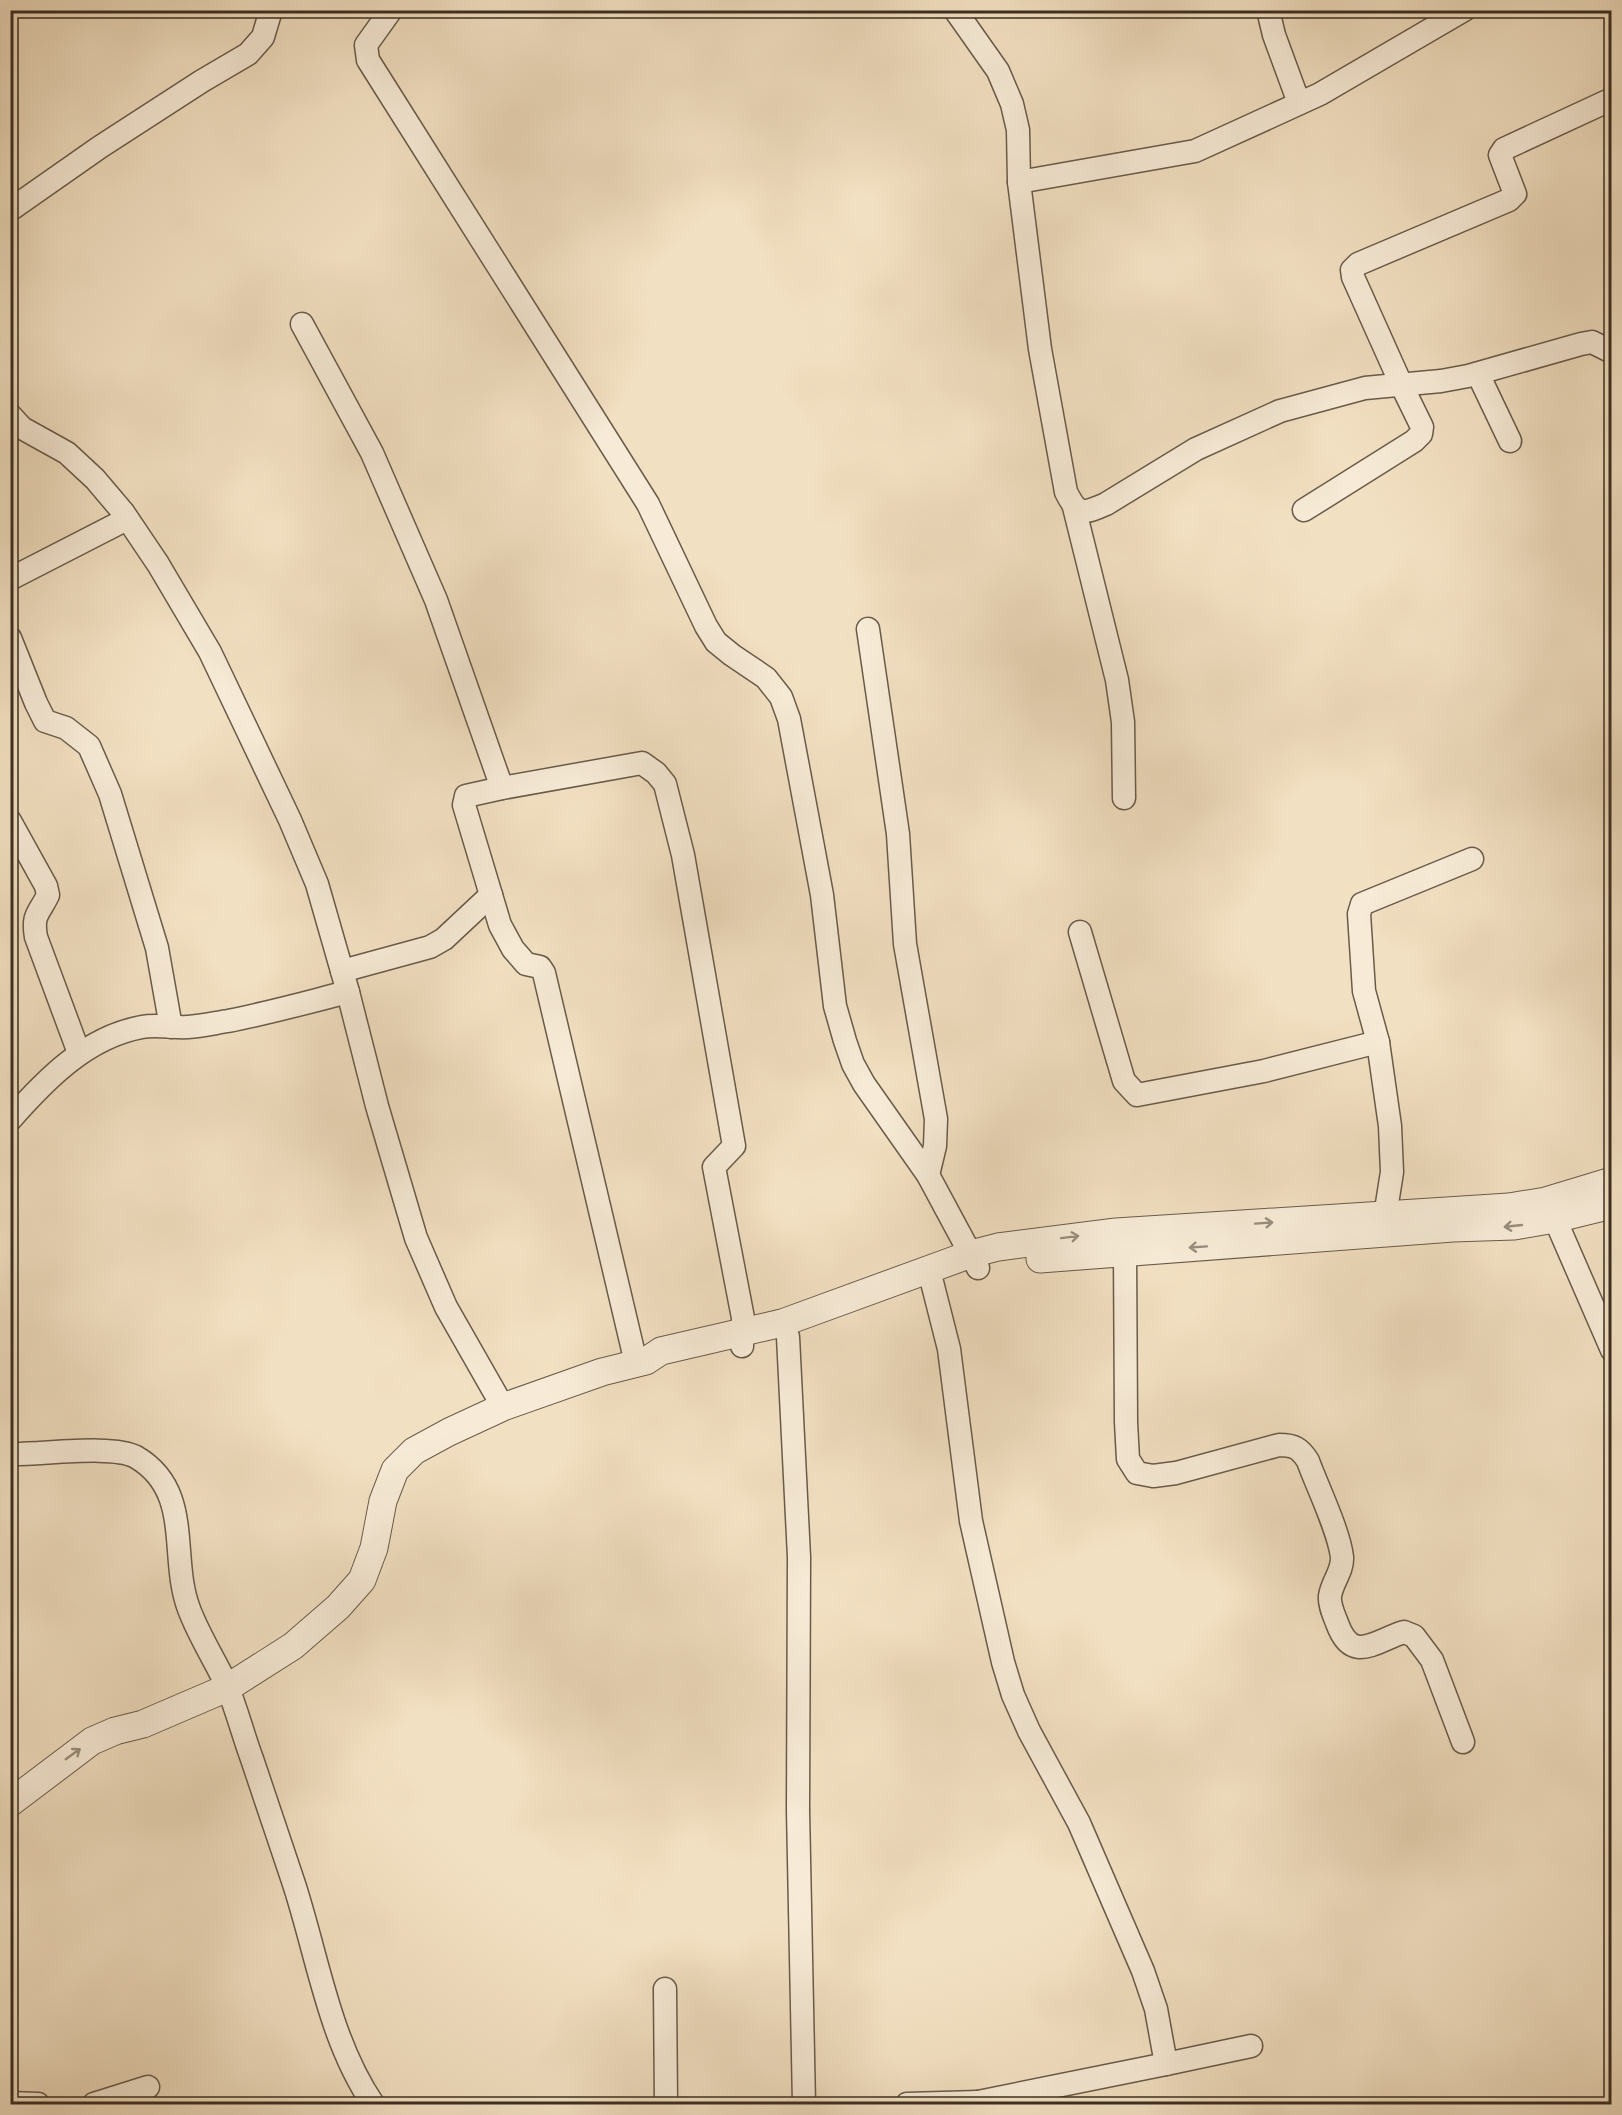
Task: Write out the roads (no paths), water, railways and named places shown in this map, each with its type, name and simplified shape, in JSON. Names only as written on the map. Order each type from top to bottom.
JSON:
[{"type":"street","points":[[10,210],[109,141],[248,54],[263,37],[271,10]]},
{"type":"street","points":[[391,10],[366,45],[368,60],[648,504],[706,626],[716,642],[766,678],[781,697],[789,719],[822,895],[835,1006],[845,1041],[853,1064],[864,1084],[928,1175],[974,1261]]},
{"type":"street","points":[[956,10],[998,71],[1012,104],[1018,130],[1018,182],[1040,349],[1066,492],[1074,507],[1117,680],[1123,722],[1124,798]]},
{"type":"street","points":[[1268,10],[1274,35],[1299,103]]},
{"type":"street","points":[[1018,182],[1195,151],[1320,94],[1464,10]]},
{"type":"street","points":[[1304,510],[1414,441],[1422,427],[1353,277],[1352,270],[1358,264],[1509,200],[1515,194],[1500,155],[1504,149],[1611,99]]},
{"type":"street","points":[[302,324],[372,453],[431,589],[502,788]]},
{"type":"street","points":[[1074,507],[1081,512],[1106,504],[1196,449],[1280,411],[1365,388],[1441,381],[1478,374],[1581,344],[1593,342],[1611,352]]},
{"type":"street","points":[[1478,374],[1510,441]]},
{"type":"street","points":[[10,415],[22,428],[67,453],[95,479],[128,519],[158,564],[210,652],[280,799],[317,884],[377,1106],[416,1238],[447,1307],[503,1407]]},
{"type":"street","points":[[10,579],[128,519]]},
{"type":"street","points":[[868,629],[898,834],[905,944],[936,1119],[935,1146],[928,1175]]},
{"type":"street","points":[[10,638],[45,721],[66,728],[89,746],[110,794],[156,948],[171,1027]]},
{"type":"street","points":[[641,1362],[544,973],[540,967],[526,964],[513,950],[500,925],[464,805],[466,796],[642,763],[656,773],[665,784],[683,855],[734,1146],[714,1167],[742,1318],[742,1339]]},
{"type":"street","points":[[10,821],[46,886],[48,895],[35,914],[36,937],[79,1053]]},
{"type":"street","points":[[1384,1224],[1392,1172],[1392,1144],[1378,1042],[1364,991],[1359,920],[1372,900],[1472,859]]},
{"type":"street","points":[[10,1119],[79,1053],[119,1033],[144,1026],[188,1027],[228,1021],[345,982],[444,939],[491,895]]},
{"type":"street","points":[[1080,932],[1124,1081],[1137,1095],[1264,1071],[1378,1042]]},
{"type":"street","points":[[1552,1210],[1611,1181]]},
{"type":"street","points":[[974,1261],[1125,1252],[1384,1224],[1474,1210],[1552,1210],[1611,1205]]},
{"type":"street","points":[[1552,1210],[1611,1350]]},
{"type":"street","points":[[742,1339],[782,1323],[974,1261],[998,1247],[1116,1232],[1384,1224]]},
{"type":"street","points":[[1125,1252],[1128,1459],[1137,1473],[1153,1476],[1176,1473],[1279,1445],[1291,1445],[1300,1449],[1308,1461],[1339,1542],[1342,1557],[1341,1568],[1330,1597],[1338,1628],[1353,1646],[1366,1648],[1404,1632],[1414,1636],[1432,1660],[1463,1742]]},
{"type":"street","points":[[10,1823],[40,1790],[92,1741],[115,1731],[142,1724],[227,1688],[293,1646],[338,1607],[362,1580],[374,1548],[383,1501],[395,1470],[414,1451],[503,1407],[602,1372],[641,1362],[661,1351],[742,1339],[788,1336],[929,1276]]},
{"type":"street","points":[[929,1276],[949,1349],[971,1521],[1003,1662],[1013,1695],[1029,1731],[1079,1823],[1143,1971],[1155,2009],[1166,2064]]},
{"type":"street","points":[[788,1336],[799,1557],[798,1810],[804,2104]]},
{"type":"street","points":[[10,1454],[112,1450],[135,1457],[160,1477],[171,1496],[177,1526],[184,1590],[189,1608],[227,1688],[294,1885],[336,2031],[359,2084],[373,2104]]},
{"type":"street","points":[[10,1803],[40,1790]]},
{"type":"street","points":[[665,1989],[666,2104]]},
{"type":"street","points":[[907,2104],[979,2103],[1251,2046]]},
{"type":"street","points":[[94,2104],[148,2087]]},
{"type":"street","points":[[10,2103],[38,2104]]}]
